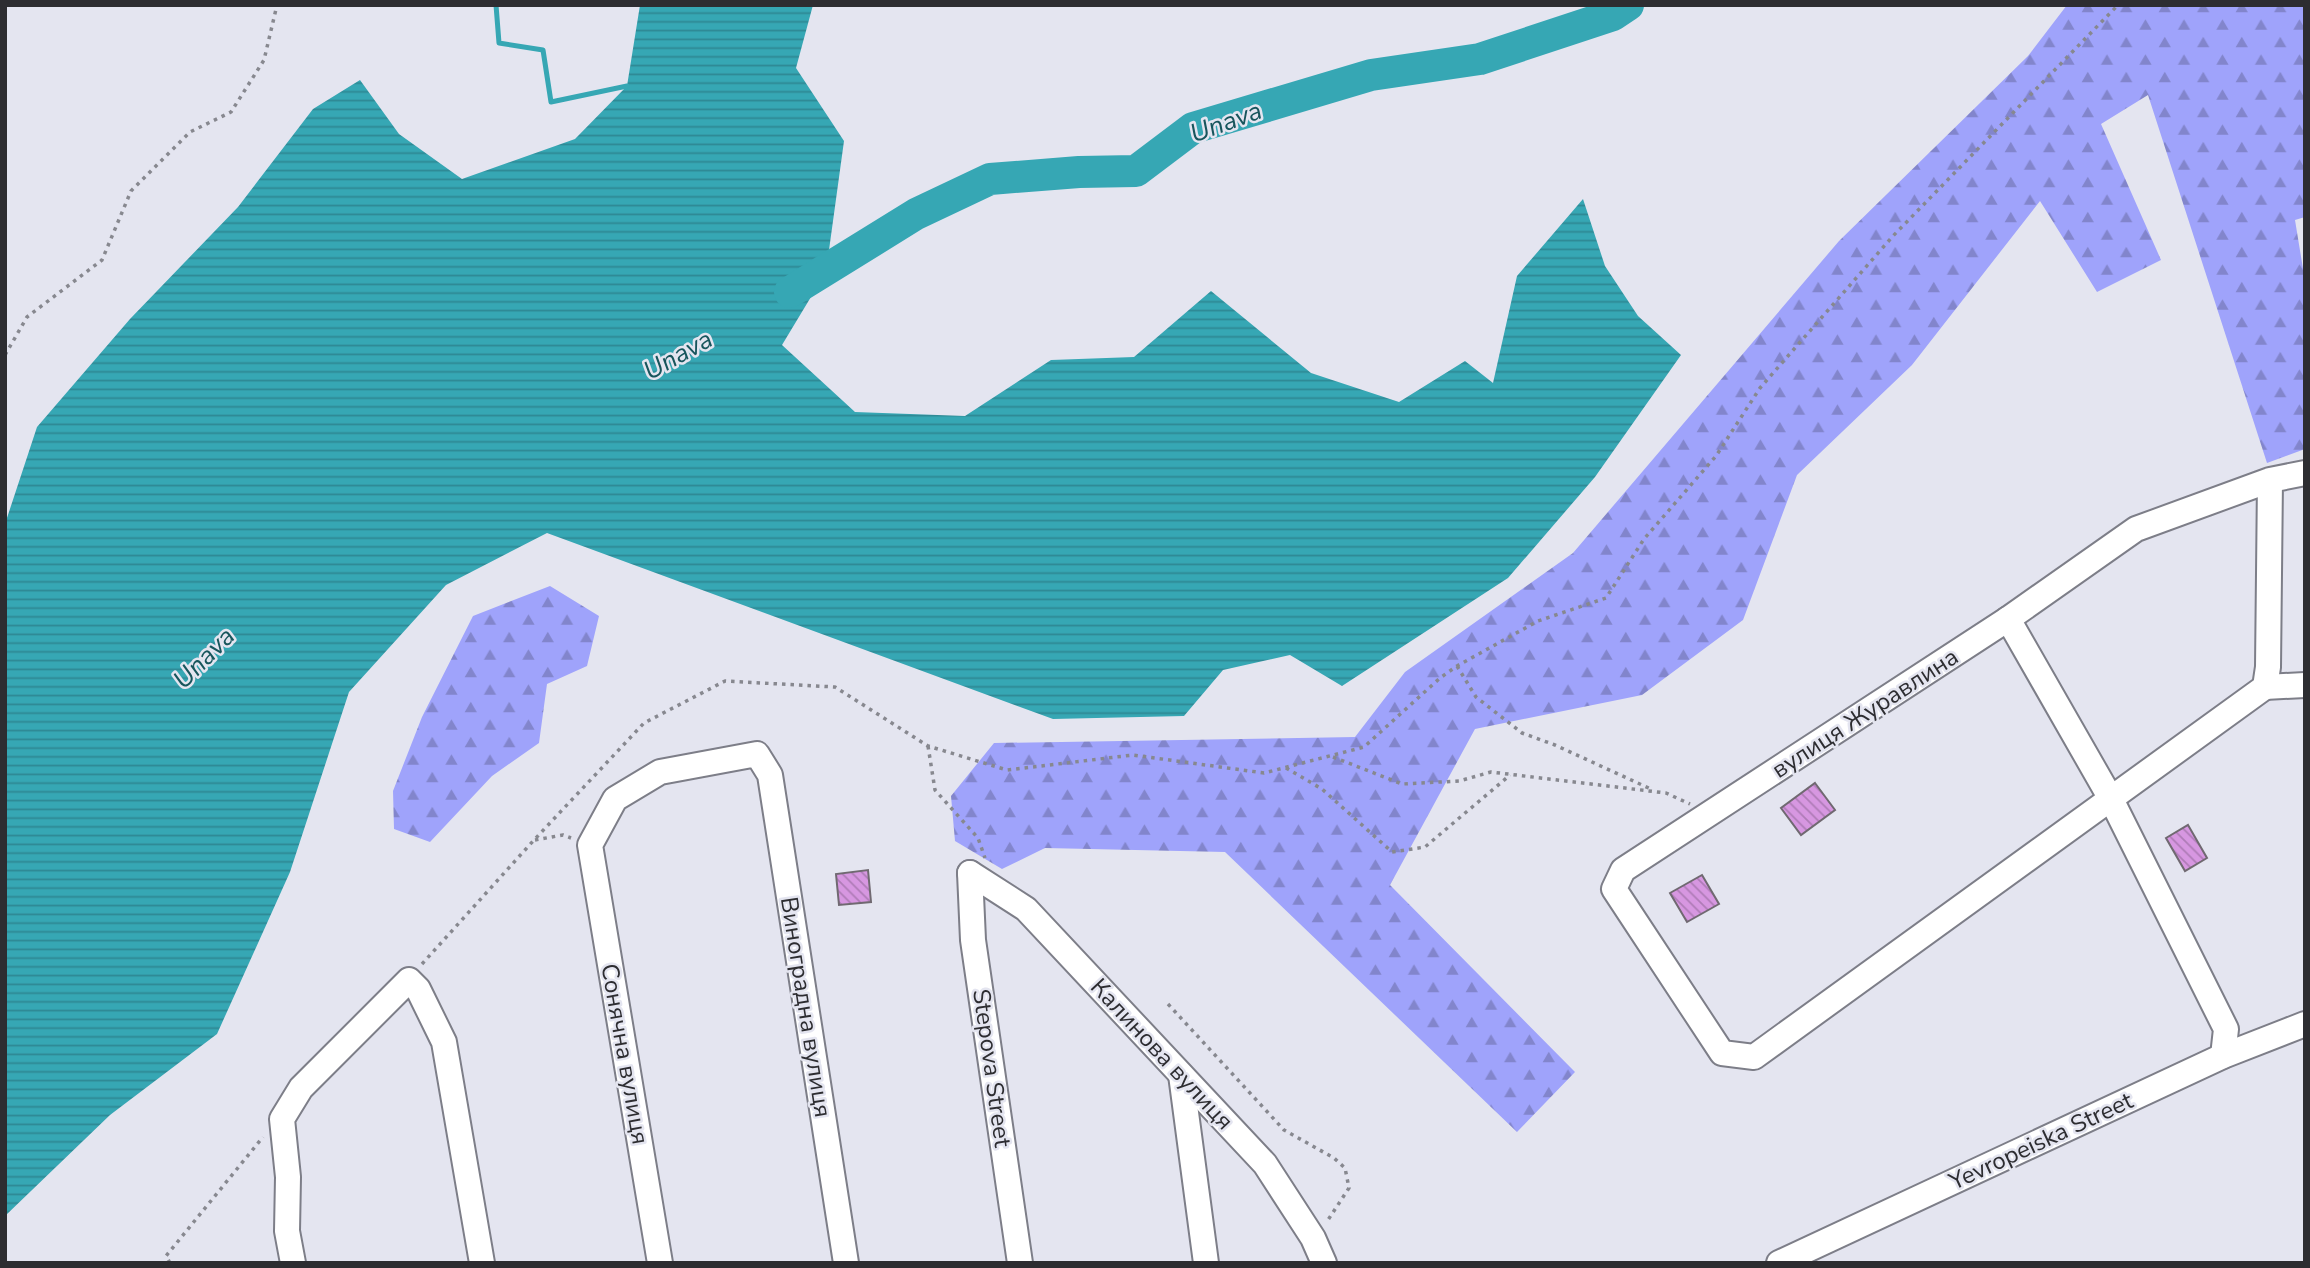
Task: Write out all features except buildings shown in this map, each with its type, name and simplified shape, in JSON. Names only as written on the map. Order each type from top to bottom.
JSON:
[{"type":"street","name":"вулиця Журавлина","points":[[2111,799],[1754,1057],[1722,1053],[1614,889],[1623,870],[2008,619],[2136,529],[2270,480],[2305,473]]},
{"type":"street","points":[[2265,688],[2268,667],[2270,480]]},
{"type":"street","points":[[2008,619],[2111,799],[2226,1029],[2223,1056]]},
{"type":"street","points":[[2111,799],[2265,688],[2305,685]]},
{"type":"street","name":"Виноградна вулиця","points":[[590,845],[615,799],[660,772],[757,754],[771,775],[846,1263]]},
{"type":"street","name":"Сонячна вулиця","points":[[590,845],[660,1263]]},
{"type":"street","name":"Калинова вулиця","points":[[978,866],[1026,909],[1265,1164],[1313,1238],[1324,1263]]},
{"type":"street","name":"Stepova Street","points":[[978,866],[973,940],[1020,1263]]},
{"type":"street","points":[[293,1263],[287,1230],[288,1177],[282,1119],[301,1088],[409,980],[418,989],[444,1042],[482,1263]]},
{"type":"street","name":"Yevropeiska Street","points":[[1779,1263],[2223,1056],[2305,1024]]},
{"type":"street","points":[[1181,1075],[1206,1263]]},
{"type":"path","points":[[5,355],[27,317],[102,260],[131,191],[190,132],[231,112],[264,60],[277,5]]},
{"type":"path","points":[[978,866],[978,838],[934,790],[928,746],[1007,771],[1133,755],[1264,773],[1364,747],[1440,678],[1457,666],[1538,621],[1606,598],[1644,539],[1716,456],[1760,388],[1893,236],[2118,5]]},
{"type":"path","points":[[1457,666],[1476,697],[1522,733],[1658,793]]},
{"type":"path","points":[[1330,756],[1402,784],[1459,781],[1491,772],[1665,793],[1711,813]]},
{"type":"path","points":[[1286,768],[1322,789],[1392,852],[1426,847],[1510,775]]},
{"type":"path","points":[[534,840],[563,835],[590,845]]},
{"type":"path","points":[[1168,1004],[1284,1130],[1334,1158],[1345,1168],[1349,1188],[1334,1214],[1313,1238]]},
{"type":"path","points":[[170,1263],[166,1256],[257,1143],[282,1119]]},
{"type":"green space","points":[[2067,5],[2305,5],[2305,217],[2295,220],[2305,281],[2305,449],[2267,463],[2148,95],[2101,124],[2161,260],[2097,292],[2040,201],[1912,365],[1797,475],[1743,620],[1642,695],[1475,729],[1390,885],[1575,1072],[1517,1132],[1225,852],[1045,848],[1002,869],[955,841],[951,796],[994,743],[1355,737],[1405,672],[1573,553],[1839,241],[2028,56]]},
{"type":"green space","points":[[550,586],[599,616],[587,666],[547,684],[539,743],[492,776],[430,842],[394,829],[393,791],[422,717],[473,616]]},
{"type":"water","points":[[640,5],[813,5],[796,68],[844,141],[826,272],[782,345],[855,412],[965,416],[1051,360],[1134,357],[1211,291],[1311,373],[1399,402],[1465,361],[1493,383],[1517,276],[1583,199],[1605,266],[1638,316],[1681,355],[1595,477],[1508,578],[1342,686],[1290,655],[1223,670],[1184,716],[1053,719],[547,533],[446,585],[349,692],[290,872],[217,1034],[110,1115],[5,1216],[5,524],[37,427],[130,319],[238,207],[313,109],[360,80],[399,134],[462,179],[575,139],[627,86]]},
{"type":"waterway","points":[[496,5],[499,43],[543,50],[551,102],[627,86]]},
{"type":"waterway","name":"Unava","points":[[790,292],[916,214],[990,179],[1079,172],[1136,171],[1193,128],[1371,75],[1480,59],[1613,15],[1628,5]]}]
